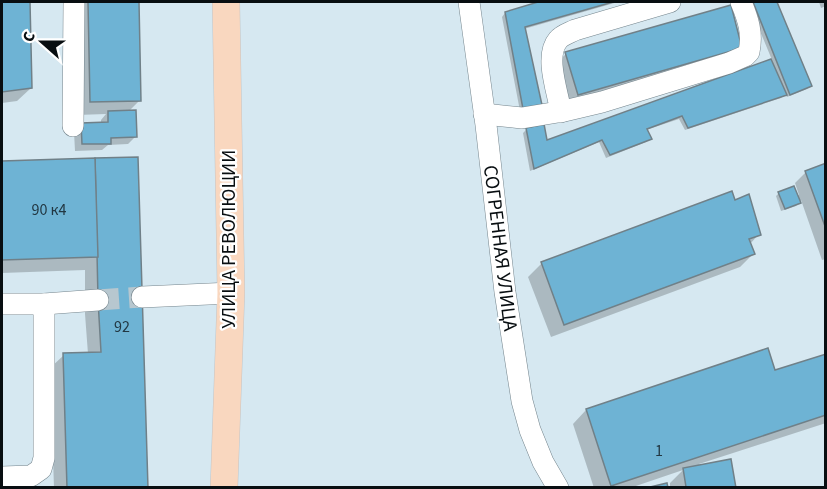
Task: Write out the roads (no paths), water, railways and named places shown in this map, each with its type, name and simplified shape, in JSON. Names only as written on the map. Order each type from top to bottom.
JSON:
[{"type":"main road","name":"УЛИЦА РЕВОЛЮЦИИ","points":[[226,2],[231,293],[226,484]]},
{"type":"street","points":[[73,126],[74,2]]},
{"type":"street","name":"СОГРЕННАЯ УЛИЦА","points":[[469,2],[504,282],[522,400],[530,430],[543,462],[558,488]]},
{"type":"street","points":[[561,112],[551,62],[552,52],[558,40],[575,30],[670,2]]},
{"type":"street","points":[[484,114],[522,118],[561,112],[602,102],[729,63],[749,52],[751,34],[741,2]]},
{"type":"street","points":[[142,297],[231,293]]},
{"type":"street","points":[[2,304],[98,300]]},
{"type":"street","points":[[2,477],[31,476],[41,469],[44,458],[44,304]]},
{"type":"tunnel","points":[[98,300],[142,297]]}]
